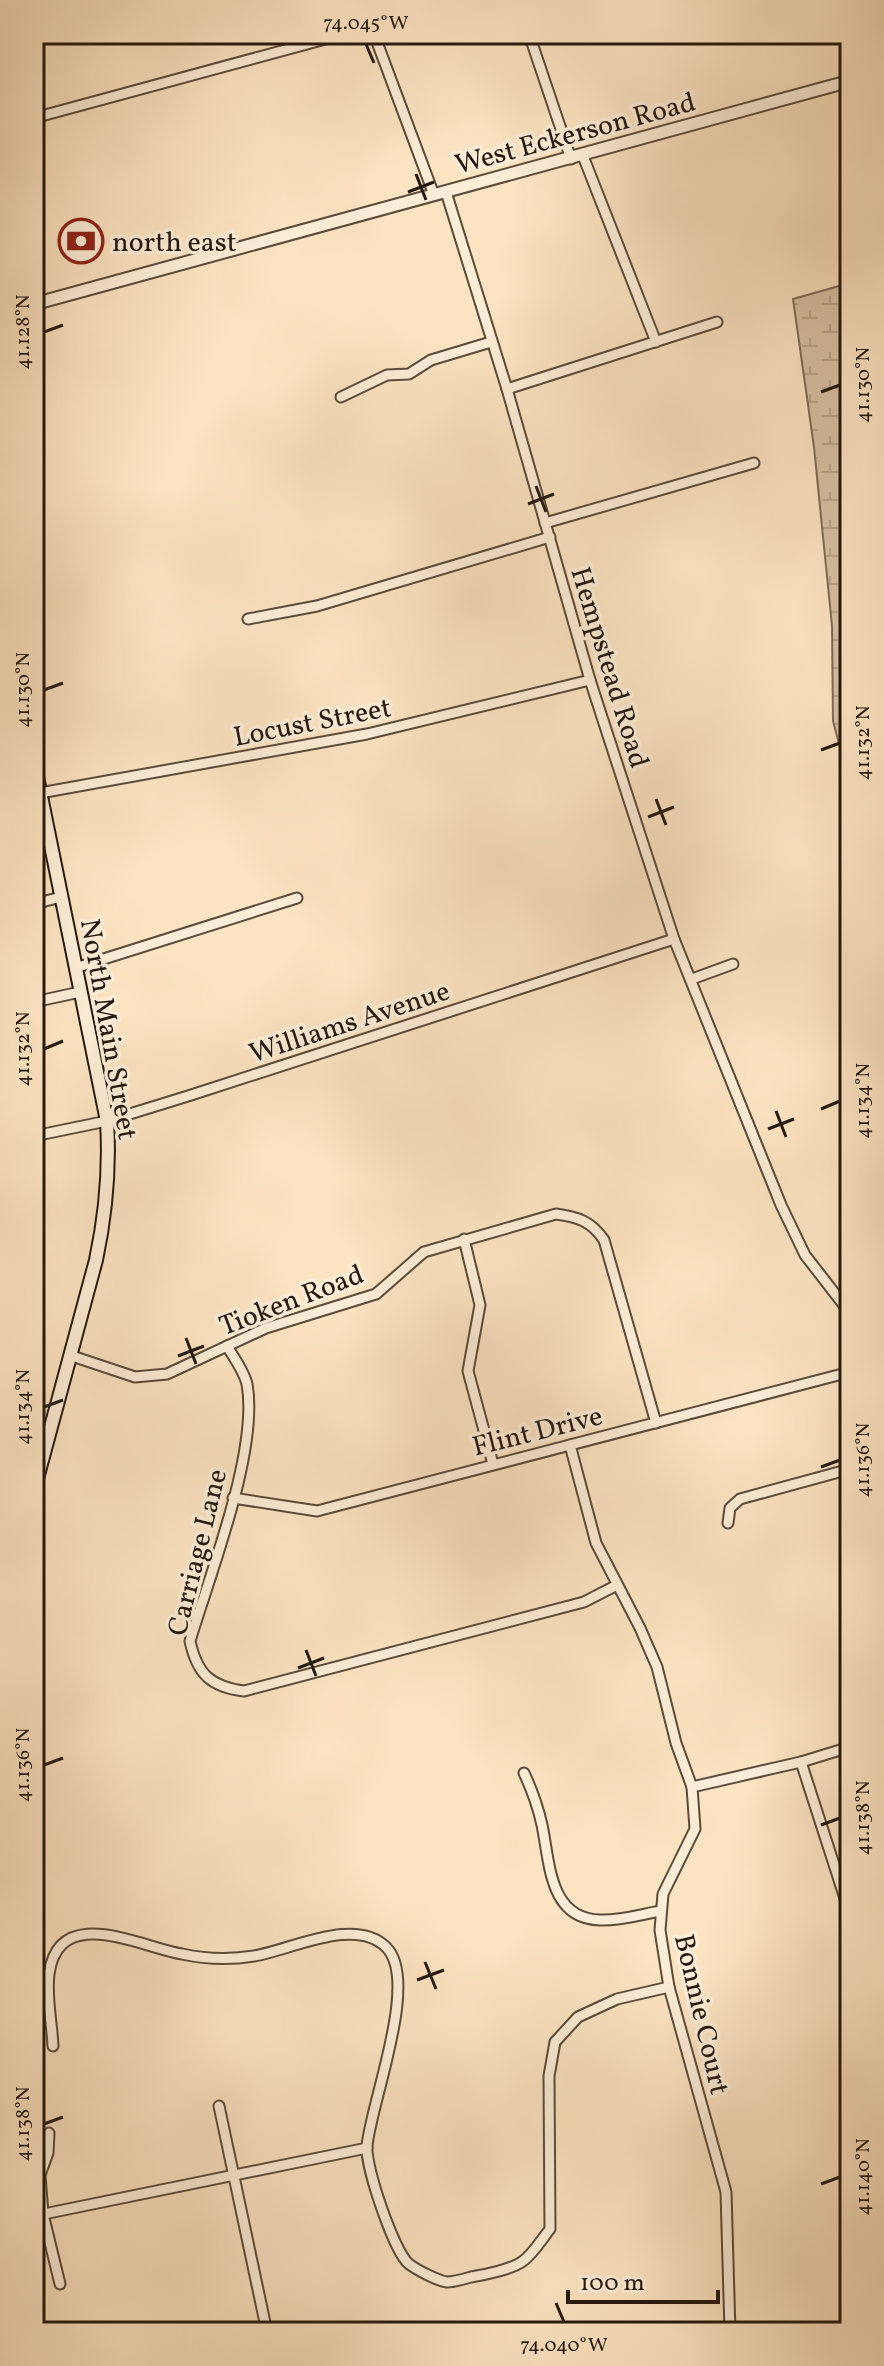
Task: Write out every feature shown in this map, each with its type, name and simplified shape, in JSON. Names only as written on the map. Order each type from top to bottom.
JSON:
[{"type":"main road","name":"North Main Street","points":[[34,762],[107,1121],[108,1176],[104,1223],[72,1356],[35,1484]]},
{"type":"street","points":[[34,118],[344,34]]},
{"type":"street","name":"Hempstead Road","points":[[374,34],[440,194],[507,389],[590,680],[674,939],[781,1205],[805,1255],[850,1313]]},
{"type":"street","points":[[529,34],[577,158],[656,342]]},
{"type":"street","name":"West Eckerson Road","points":[[34,304],[850,81]]},
{"type":"street","points":[[507,389],[717,322]]},
{"type":"street","points":[[341,397],[387,375],[409,374],[431,360],[491,342]]},
{"type":"street","points":[[545,523],[754,463]]},
{"type":"street","points":[[248,619],[317,606],[550,537]]},
{"type":"street","name":"Locust Street","points":[[40,793],[367,734],[590,680]]},
{"type":"street","points":[[34,904],[61,897]]},
{"type":"street","points":[[75,968],[297,898]]},
{"type":"street","name":"Williams Avenue","points":[[34,1136],[107,1121],[674,939]]},
{"type":"street","points":[[692,979],[733,964]]},
{"type":"street","points":[[34,1002],[80,992]]},
{"type":"street","name":"Tioken Road","points":[[72,1356],[135,1377],[167,1374],[266,1328],[376,1294],[424,1252],[556,1214],[577,1217],[594,1226],[604,1240],[656,1423]]},
{"type":"street","points":[[464,1239],[480,1305],[468,1371],[493,1464]]},
{"type":"street","name":"Carriage Lane","points":[[227,1346],[246,1381],[250,1418],[233,1498],[190,1641],[201,1671],[221,1688],[244,1691],[584,1602],[617,1585]]},
{"type":"street","name":"Flint Drive","points":[[233,1498],[317,1511],[850,1372]]},
{"type":"street","name":"Bonnie Court","points":[[570,1445],[596,1543],[657,1667],[676,1743],[692,1787],[695,1829],[663,1894],[660,1930],[669,1987],[726,2192],[730,2332]]},
{"type":"street","points":[[728,1523],[730,1508],[744,1497],[850,1469]]},
{"type":"street","points":[[692,1787],[801,1762],[850,1747]]},
{"type":"street","points":[[801,1762],[850,1914]]},
{"type":"street","points":[[524,1773],[534,1794],[555,1889],[565,1907],[580,1917],[600,1920],[661,1911]]},
{"type":"street","points":[[53,2046],[49,1975],[55,1952],[72,1938],[91,1933],[106,1934],[181,1954],[222,1959],[254,1956],[348,1933],[367,1935],[387,1948],[396,1968],[399,1987],[367,2148],[374,2181],[390,2231],[407,2263],[446,2282],[481,2276],[522,2262],[550,2229],[549,2076],[555,2042],[578,2017],[617,1999],[669,1987]]},
{"type":"street","points":[[219,2106],[267,2332]]},
{"type":"street","points":[[49,2133],[48,2153],[40,2175],[38,2215],[60,2284]]},
{"type":"street","points":[[38,2215],[367,2148]]},
{"type":"green space","points":[[850,277],[850,785],[833,721],[832,626],[814,447],[793,299],[839,286]]},
{"type":"place","name":"north east","points":[[81,241]]}]
